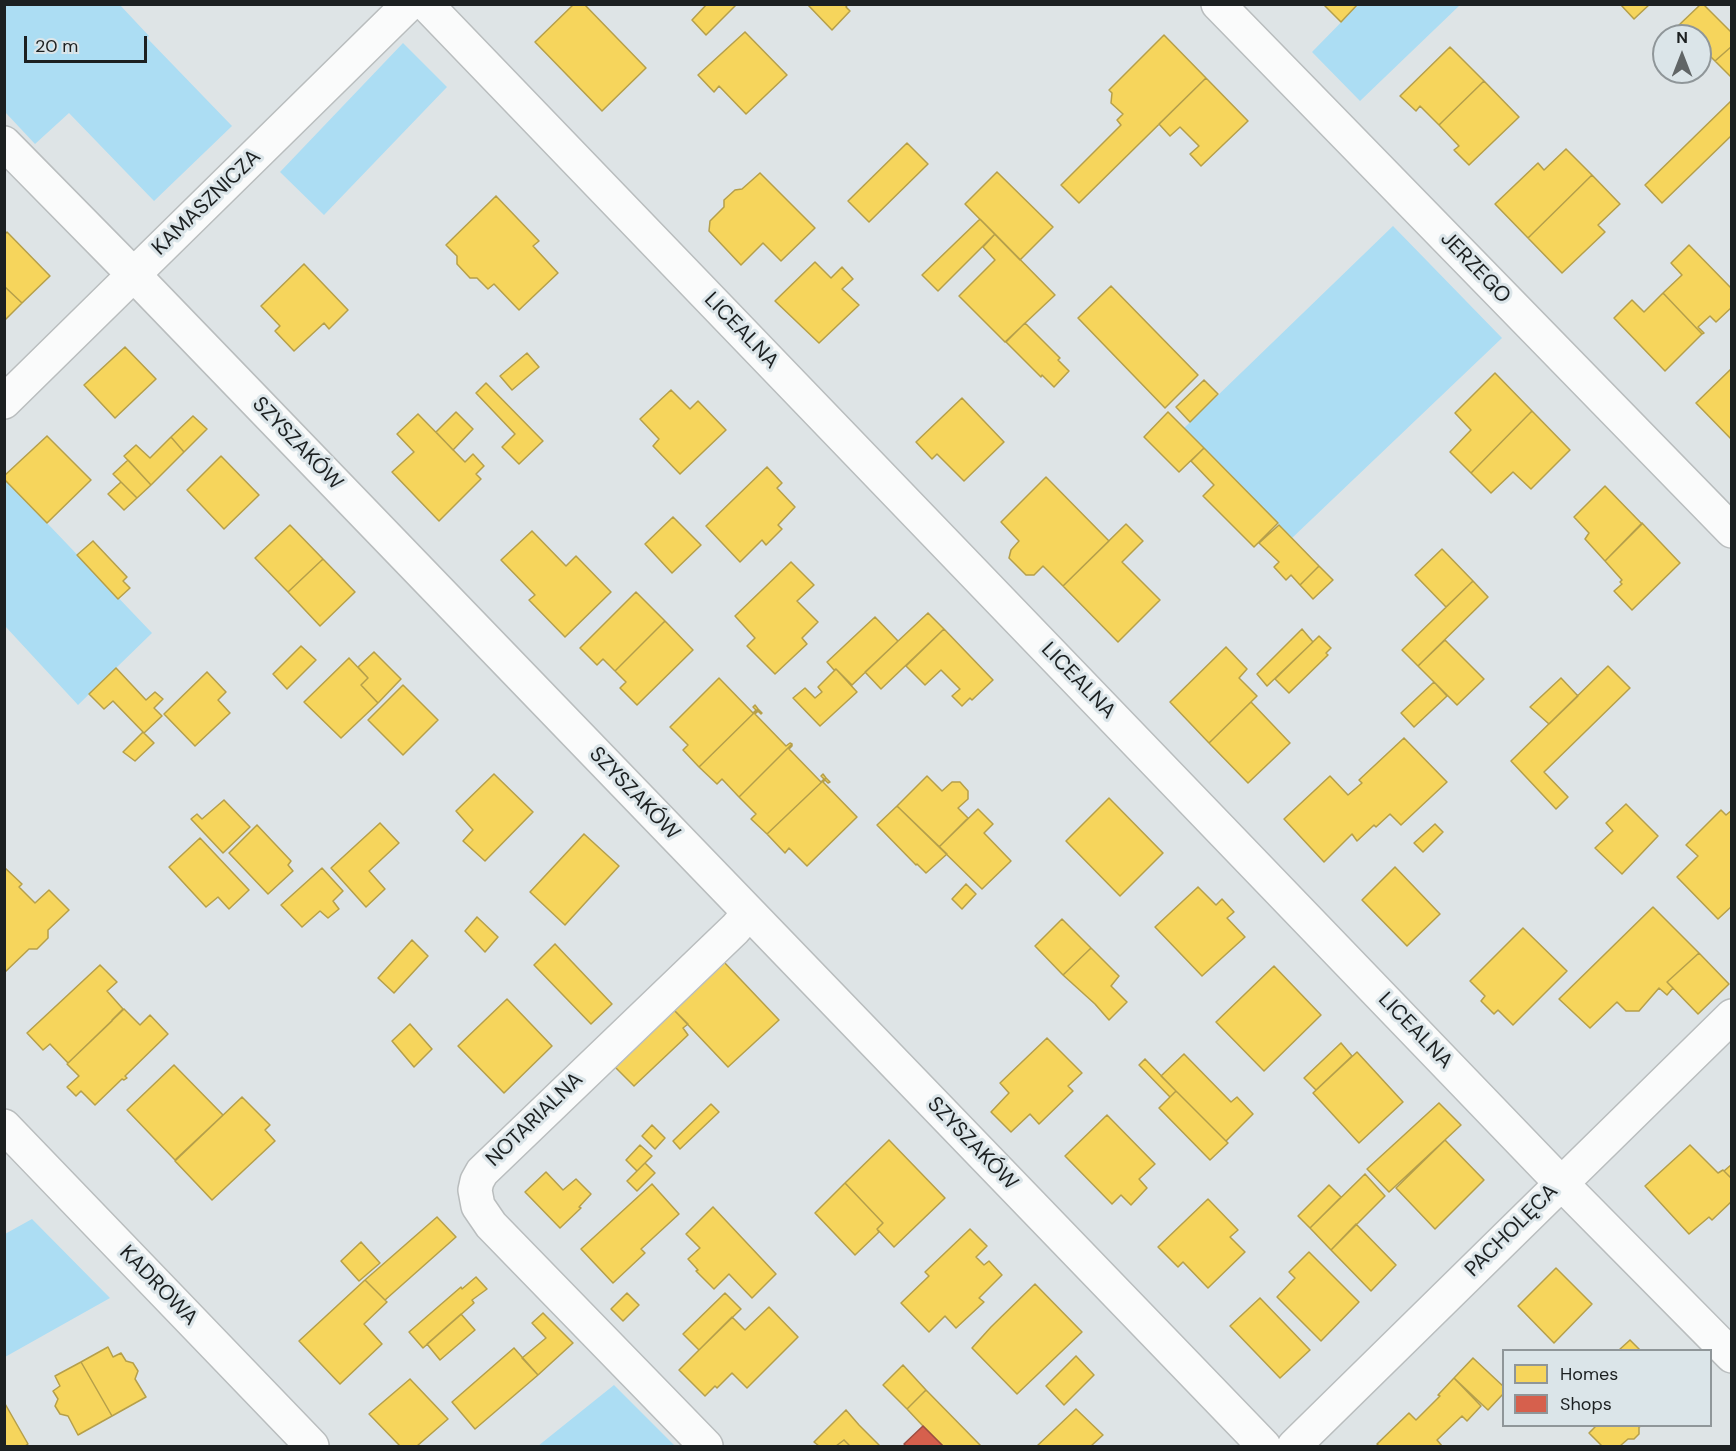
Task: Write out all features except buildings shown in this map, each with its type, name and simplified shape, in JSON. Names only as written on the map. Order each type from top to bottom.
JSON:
[{"type":"street","name":"KAMASZNICZA","points":[[4,402],[409,4]]},
{"type":"street","name":"LICEALNA","points":[[426,4],[1561,1183],[1731,1356]]},
{"type":"street","name":"JERZEGO","points":[[1218,4],[1731,531]]},
{"type":"street","name":"SZYSZAKÓW","points":[[4,143],[1264,1446]]},
{"type":"street","name":"NOTARIALNA","points":[[706,1446],[491,1225],[478,1206],[475,1190],[482,1172],[749,913]]},
{"type":"street","name":"PACHOLĘCA","points":[[1294,1446],[1731,1016]]},
{"type":"street","name":"KADROWA","points":[[4,1126],[312,1446]]},
{"type":"shaded area","points":[[5,4],[120,5],[149,36],[147,38],[232,126],[154,201],[69,113],[35,144],[5,112]]},
{"type":"shaded area","points":[[1358,5],[1460,5],[1360,101],[1312,52]]},
{"type":"shaded area","points":[[403,43],[447,87],[324,215],[280,172]]},
{"type":"shaded area","points":[[1393,226],[1502,338],[1292,538],[1183,429]]},
{"type":"shaded area","points":[[5,479],[152,633],[78,705],[5,626]]},
{"type":"shaded area","points":[[32,1219],[110,1298],[5,1357],[5,1234]]},
{"type":"shaded area","points":[[614,1385],[675,1446],[538,1446]]}]
